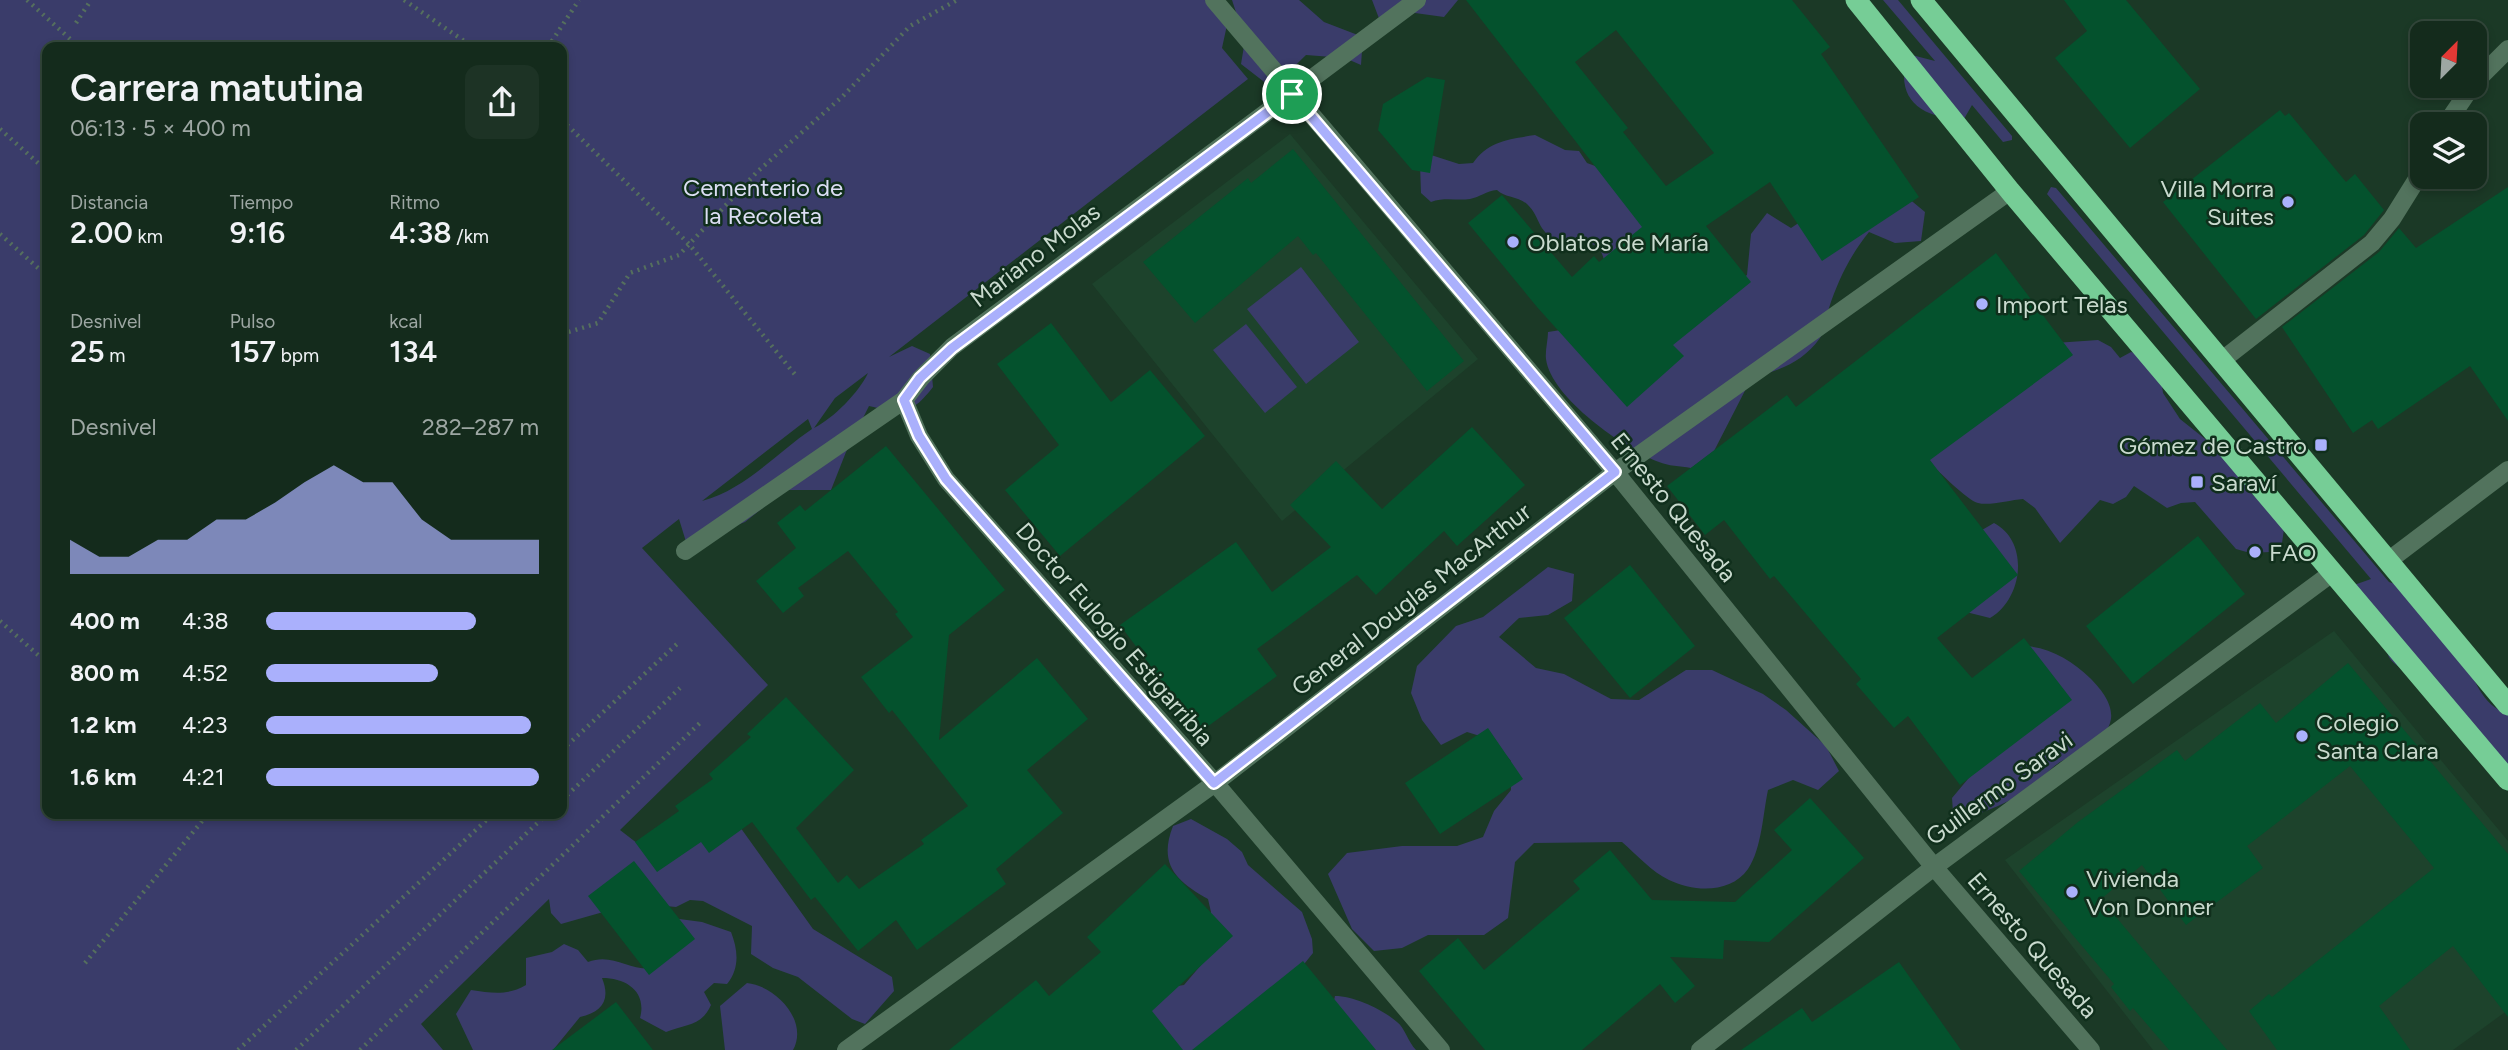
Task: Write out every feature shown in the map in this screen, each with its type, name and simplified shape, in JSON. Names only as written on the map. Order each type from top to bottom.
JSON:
[{"type":"highway","points":[[1856,0],[2010,191],[2508,780]]},
{"type":"highway","points":[[1921,0],[2508,705]]},
{"type":"street","name":"Ernesto Quesada","points":[[1214,0],[1615,472],[1934,867],[2091,1050]]},
{"type":"street","name":"Mariano Molas","points":[[685,551],[904,400],[920,378],[952,348],[1417,0]]},
{"type":"street","points":[[2487,70],[2508,49]]},
{"type":"street","points":[[2221,361],[2372,243],[2411,189]]},
{"type":"street","name":"General Douglas MacArthur","points":[[846,1050],[1214,783],[1615,472],[2010,191]]},
{"type":"street","name":"Doctor Eulogio Estigarribia","points":[[904,400],[919,436],[946,479],[1214,783],[1441,1050]]},
{"type":"street","points":[[2388,561],[2508,470]]},
{"type":"street","name":"Guillermo Saravi","points":[[1700,1050],[1934,867],[2332,573]]},
{"type":"path","points":[[27,0],[73,42]]},
{"type":"path","points":[[76,23],[91,0]]},
{"type":"path","points":[[404,0],[465,42]]},
{"type":"path","points":[[551,42],[579,0]]},
{"type":"path","points":[[567,332],[598,323],[630,273],[679,255],[757,172],[844,96],[910,26],[957,0]]},
{"type":"path","points":[[567,125],[689,244],[797,377]]},
{"type":"path","points":[[0,129],[42,167]]},
{"type":"path","points":[[0,234],[42,272]]},
{"type":"path","points":[[0,621],[42,659]]},
{"type":"path","points":[[567,745],[678,643]]},
{"type":"path","points":[[567,795],[680,688]]},
{"type":"path","points":[[360,1050],[703,720]]},
{"type":"path","points":[[85,963],[204,819]]},
{"type":"path","points":[[238,1050],[488,819]]},
{"type":"path","points":[[296,1050],[542,819]]},
{"type":"shaded area","points":[[1290,134],[1478,359],[1282,521],[1092,284]]},
{"type":"shaded area","name":"Colegio Santa Clara","points":[[2334,631],[2508,841],[2508,1010],[2453,1050],[2153,1050],[2005,860]]},
{"type":"green space","name":"Cementerio de la Recoleta","points":[[0,0],[1213,0],[1227,25],[1222,48],[1248,79],[889,357],[912,346],[930,354],[933,387],[918,403],[906,410],[869,406],[831,490],[785,490],[745,522],[687,545],[679,519],[642,548],[768,685],[620,830],[642,847],[735,820],[813,929],[892,977],[894,991],[865,1024],[852,1019],[798,977],[773,968],[751,954],[752,926],[703,901],[690,900],[676,907],[635,903],[561,924],[551,913],[549,899],[421,1024],[443,1050],[0,1050]],"holes":[[[868,373],[859,388],[830,418],[814,428],[835,398]],[[808,419],[812,429],[760,470],[733,488],[702,501]]]},
{"type":"green space","points":[[1232,0],[1299,0],[1324,22],[1363,37],[1361,65],[1345,58],[1306,55],[1272,88],[1241,64],[1245,40]]},
{"type":"green space","points":[[1372,0],[1458,0],[1444,17],[1415,13],[1380,21]]},
{"type":"green space","points":[[1883,0],[1898,0],[2012,136],[2012,140],[2003,142],[1972,105],[1964,119],[1935,115],[1915,103],[1908,94],[1905,83],[1904,70],[1908,54],[1935,61]]},
{"type":"green space","points":[[1535,135],[1565,150],[1579,151],[1587,163],[1614,173],[1659,210],[1605,267],[1598,248],[1592,244],[1555,239],[1544,231],[1527,204],[1497,190],[1470,199],[1431,202],[1421,193],[1420,164],[1431,155],[1459,164],[1473,163],[1493,146]]},
{"type":"green space","points":[[2051,187],[2056,188],[2389,582],[2402,586],[2449,638],[2491,705],[2508,713],[2508,771],[2411,673],[2391,660],[2383,642],[2349,608],[2346,603],[2354,585],[2371,579],[2047,194]]},
{"type":"green space","points":[[1902,193],[1925,212],[1921,241],[1895,243],[1869,232],[1841,277],[1820,338],[1806,353],[1790,364],[1752,377],[1714,451],[1691,468],[1659,462],[1610,434],[1575,405],[1551,374],[1546,359],[1548,332],[1702,308],[1747,275],[1751,234],[1767,213],[1791,228],[1815,212]]},
{"type":"green space","points":[[1301,267],[1359,342],[1306,384],[1247,309]]},
{"type":"green space","points":[[1246,324],[1297,387],[1265,413],[1213,350]]},
{"type":"green space","points":[[2098,340],[2111,347],[2120,358],[2131,352],[2145,355],[2161,379],[2163,393],[2180,419],[2229,458],[2253,495],[2276,516],[2284,529],[2282,543],[2270,552],[2250,553],[2236,549],[2195,502],[2167,508],[2134,486],[2126,497],[2113,504],[2100,500],[2060,543],[2035,508],[2023,499],[1983,504],[1973,501],[1926,459],[2055,343]]},
{"type":"green space","points":[[1994,523],[2006,532],[2013,543],[2018,571],[2010,598],[1990,618],[1962,611],[1982,530]]},
{"type":"green space","points":[[1548,567],[1574,574],[1572,601],[1548,615],[1519,618],[1499,637],[1536,668],[1564,674],[1611,699],[1639,700],[1686,670],[1712,670],[1763,694],[1786,710],[1826,746],[1839,771],[1818,790],[1793,780],[1768,790],[1753,861],[1740,877],[1722,887],[1689,887],[1669,880],[1622,842],[1534,843],[1515,862],[1508,918],[1484,935],[1428,935],[1402,948],[1374,951],[1352,929],[1328,874],[1347,853],[1402,846],[1457,846],[1483,837],[1494,811],[1511,790],[1511,761],[1493,740],[1467,732],[1441,745],[1422,720],[1411,693],[1417,666],[1456,626],[1483,617]]},
{"type":"green space","points":[[2025,646],[2043,649],[2076,666],[2102,691],[2110,707],[2111,719],[2098,741],[2060,762],[2028,790],[2005,803],[1965,819],[1953,812],[1952,798],[1978,767]]},
{"type":"green space","points":[[1191,819],[1227,839],[1242,852],[1248,865],[1302,912],[1312,939],[1313,953],[1235,1050],[1171,1050],[1104,998],[1184,985],[1201,965],[1203,939],[1211,912],[1208,899],[1179,878],[1169,861],[1168,851],[1173,826]]},
{"type":"green space","points":[[672,918],[702,922],[731,932],[735,945],[734,972],[727,984],[714,983],[704,992],[711,1005],[698,1021],[666,1032],[640,1018],[641,1001],[633,988],[619,981],[602,978],[605,986],[603,1004],[594,1012],[580,1017],[553,1050],[473,1050],[456,1014],[471,990],[499,993],[526,985],[526,958],[552,952],[564,944],[578,950],[588,962],[606,959],[655,968]]},
{"type":"green space","points":[[747,983],[769,991],[787,1007],[797,1028],[793,1050],[725,1050],[720,1006]]},
{"type":"green space","points":[[1335,996],[1359,1001],[1391,1017],[1400,1025],[1416,1050],[1355,1050],[1332,1010]]},
{"type":"building","points":[[1466,0],[1792,0],[1830,47],[1821,54],[1919,197],[1822,261],[1770,182],[1706,226],[1751,282],[1673,345],[1684,356],[1627,407],[1537,307],[1468,223],[1502,195],[1572,277],[1594,256],[1599,262],[1642,227]],"holes":[[[1616,30],[1714,153],[1666,186],[1623,132],[1628,128],[1575,62]]]},
{"type":"building","points":[[2064,0],[2126,0],[2200,89],[2130,148],[2055,58],[2087,31]]},
{"type":"building","points":[[1427,77],[1445,80],[1430,173],[1412,170],[1378,130],[1383,104]]},
{"type":"building","name":"Villa Morra Suites","points":[[2280,110],[2285,116],[2289,113],[2346,182],[2355,174],[2384,210],[2364,235],[2256,319],[2163,202]]},
{"type":"building","points":[[1293,149],[1464,361],[1427,391],[1316,253],[1313,255],[1298,236],[1195,323],[1143,262],[1248,178],[1251,183]]},
{"type":"building","points":[[2508,187],[2508,421],[2470,366],[2378,429],[2372,420],[2353,433],[2282,327],[2379,252],[2399,228],[2416,248]]},
{"type":"building","points":[[1996,253],[2073,355],[1930,460],[2018,575],[1937,638],[1972,678],[2024,638],[2072,700],[1960,785],[1908,716],[1894,728],[1856,684],[1861,679],[1774,576],[1770,579],[1724,520],[1705,535],[1667,486],[1787,395],[1796,407]]},
{"type":"building","points":[[1051,323],[1111,402],[1150,370],[1205,436],[1060,556],[1005,490],[1059,445],[997,364]]},
{"type":"building","points":[[1472,427],[1525,485],[1457,546],[1444,531],[1376,595],[1357,575],[1257,649],[1277,676],[1200,732],[1120,625],[1236,542],[1272,592],[1331,547],[1290,505],[1336,461],[1382,509]]},
{"type":"building","points":[[886,446],[1005,590],[949,635],[939,740],[1037,658],[1088,719],[1027,770],[1063,813],[996,869],[1006,884],[917,950],[896,920],[858,951],[815,897],[811,900],[752,822],[709,853],[701,842],[657,872],[635,842],[679,811],[675,806],[713,779],[709,774],[751,737],[747,734],[786,697],[854,770],[796,828],[838,883],[847,875],[859,889],[924,844],[921,840],[968,806],[892,710],[889,713],[861,677],[913,637],[895,614],[898,612],[848,551],[798,588],[804,596],[783,613],[756,581],[796,548],[777,523],[800,505],[805,511]]},
{"type":"building","points":[[2198,536],[2245,594],[2133,684],[2086,626]]},
{"type":"building","points":[[1630,565],[1695,646],[1630,698],[1564,618]]},
{"type":"building","points":[[2348,663],[2508,854],[2508,1017],[2453,946],[2379,1006],[2410,1050],[2277,1050],[2249,1011],[2269,994],[2272,997],[2434,868],[2350,766],[2247,846],[2263,868],[2186,925],[2142,865],[2101,899],[2227,1050],[2169,1050],[2133,1008],[2130,1011],[2111,987],[2114,984],[2019,871],[2078,822],[2177,750],[2185,761],[2260,703],[2276,723]]},
{"type":"building","points":[[1488,728],[1523,779],[1440,834],[1405,783]]},
{"type":"building","points":[[1810,798],[1864,858],[1769,942],[1724,940],[1723,959],[1670,957],[1695,986],[1675,1003],[1660,984],[1582,1050],[1485,1050],[1419,971],[1458,938],[1484,970],[1580,889],[1573,881],[1610,850],[1652,900],[1735,902],[1792,850],[1774,830]]},
{"type":"building","points":[[634,861],[695,939],[649,975],[588,896]]},
{"type":"building","points":[[1165,864],[1233,936],[1152,1011],[1183,1050],[949,1050],[1036,980],[1049,996],[1101,952],[1087,937]]},
{"type":"building","points":[[1303,961],[1376,1050],[1192,1050]]},
{"type":"building","points":[[1899,962],[1961,1050],[1741,1050],[1802,1008],[1812,1022]]},
{"type":"building","points":[[616,1002],[653,1050],[552,1050]]},
{"type":"place","name":"Villa Morra Suites","points":[[2288,202]]},
{"type":"place","name":"Oblatos de María","points":[[1513,242]]},
{"type":"place","name":"Import Telas","points":[[1982,304]]},
{"type":"place","name":"Gómez de Castro","points":[[2321,445]]},
{"type":"place","name":"Saraví","points":[[2197,482]]},
{"type":"place","name":"FAO","points":[[2255,552]]},
{"type":"place","name":"Colegio Santa Clara","points":[[2302,736]]},
{"type":"place","name":"Vivienda Von Donner","points":[[2072,892]]},
{"type":"route","points":[[1292,94],[1615,472],[1214,783],[946,479],[919,436],[904,400],[920,378],[952,348],[1292,94]]}]
